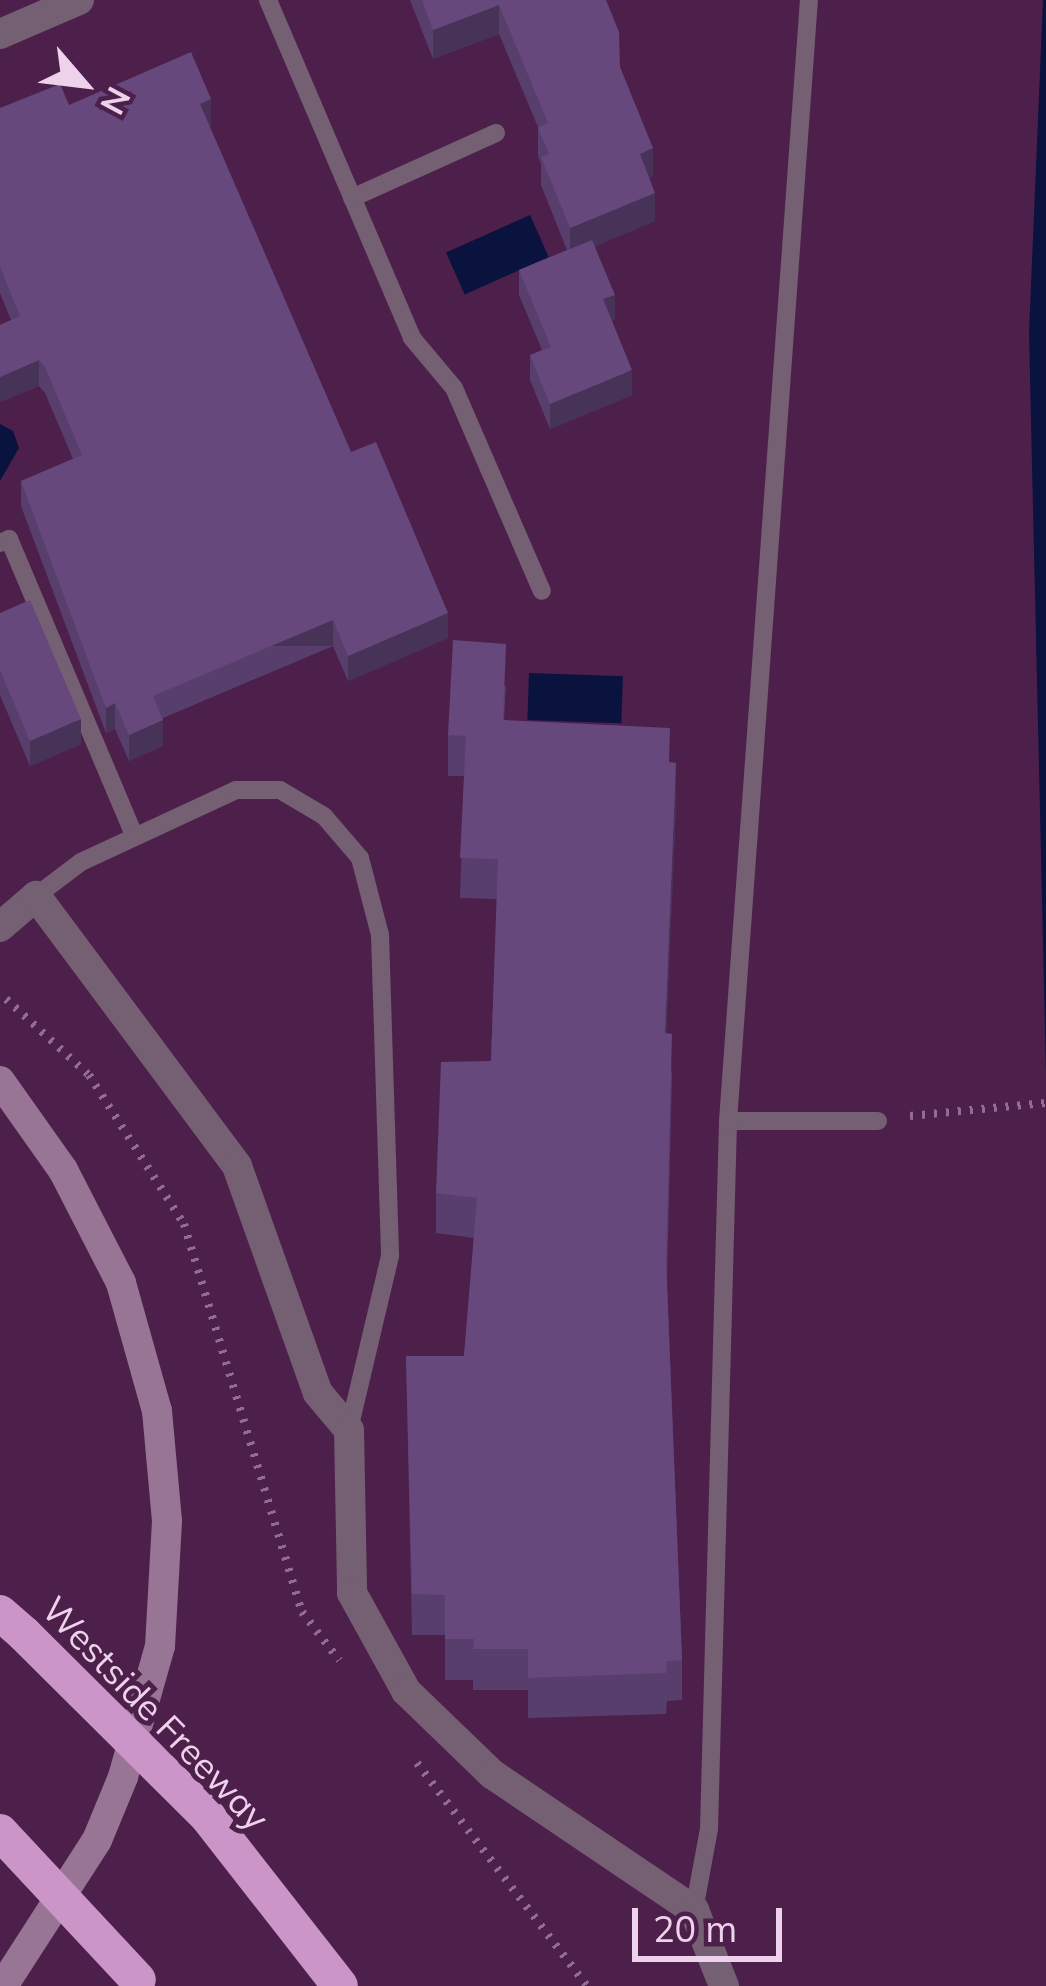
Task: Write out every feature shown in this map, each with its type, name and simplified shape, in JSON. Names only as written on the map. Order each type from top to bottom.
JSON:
[{"type":"highway","name":"Westside Freeway","points":[[12,1624],[208,1817],[340,1986]]},
{"type":"highway","points":[[0,1832],[140,1983]]},
{"type":"street","points":[[0,34],[79,0]]},
{"type":"street","points":[[0,927],[36,896],[237,1166],[318,1393],[349,1430],[352,1593],[406,1691],[492,1774],[694,1910],[724,1986]]},
{"type":"street","points":[[0,1081],[63,1169],[121,1283],[157,1411],[167,1521],[160,1646],[123,1777],[97,1840],[3,1986]]},
{"type":"lane","points":[[268,0],[412,338],[454,388],[542,591]]},
{"type":"lane","points":[[694,1910],[709,1829],[728,1120],[809,0]]},
{"type":"lane","points":[[352,198],[496,134]]},
{"type":"lane","points":[[0,543],[9,539],[134,835]]},
{"type":"lane","points":[[36,896],[134,835],[236,790],[280,790],[324,816],[360,858],[380,935],[390,1256],[349,1430]]},
{"type":"lane","points":[[728,1120],[878,1120]]},
{"type":"path","points":[[6,999],[89,1076],[184,1224],[302,1612],[345,1668]]},
{"type":"path","points":[[931,1113],[1046,1103]]},
{"type":"path","points":[[402,1743],[587,1986]]},
{"type":"shaded area","points":[[1046,0],[1046,1075],[1029,333]]},
{"type":"shaded area","points":[[530,215],[549,257],[465,294],[446,252]]},
{"type":"shaded area","points":[[0,424],[13,431],[19,448],[0,481]]},
{"type":"shaded area","points":[[529,673],[623,676],[621,723],[527,720]]},
{"type":"building","points":[[422,0],[606,0],[619,32],[620,67],[653,148],[640,154],[655,193],[570,228],[541,157],[549,154],[538,128],[548,123],[499,5],[433,30]]},
{"type":"building","points":[[191,52],[211,99],[200,104],[351,452],[376,442],[448,613],[348,656],[333,620],[153,696],[163,720],[129,735],[115,703],[106,708],[21,481],[82,455],[39,360],[0,377],[0,325],[20,316],[0,267],[0,108],[60,84],[69,105]]},
{"type":"building","points":[[592,240],[615,295],[603,299],[632,370],[550,404],[530,355],[551,347],[519,270]]},
{"type":"building","points":[[30,600],[81,719],[30,741],[0,670],[0,613]]},
{"type":"building","points":[[453,640],[506,644],[503,720],[670,728],[669,762],[676,763],[665,1033],[672,1034],[666,1263],[682,1660],[667,1661],[666,1673],[528,1678],[528,1649],[473,1649],[474,1639],[445,1639],[445,1595],[412,1594],[406,1356],[464,1356],[477,1198],[436,1193],[441,1062],[491,1061],[498,859],[460,858],[466,736],[448,735]]}]
